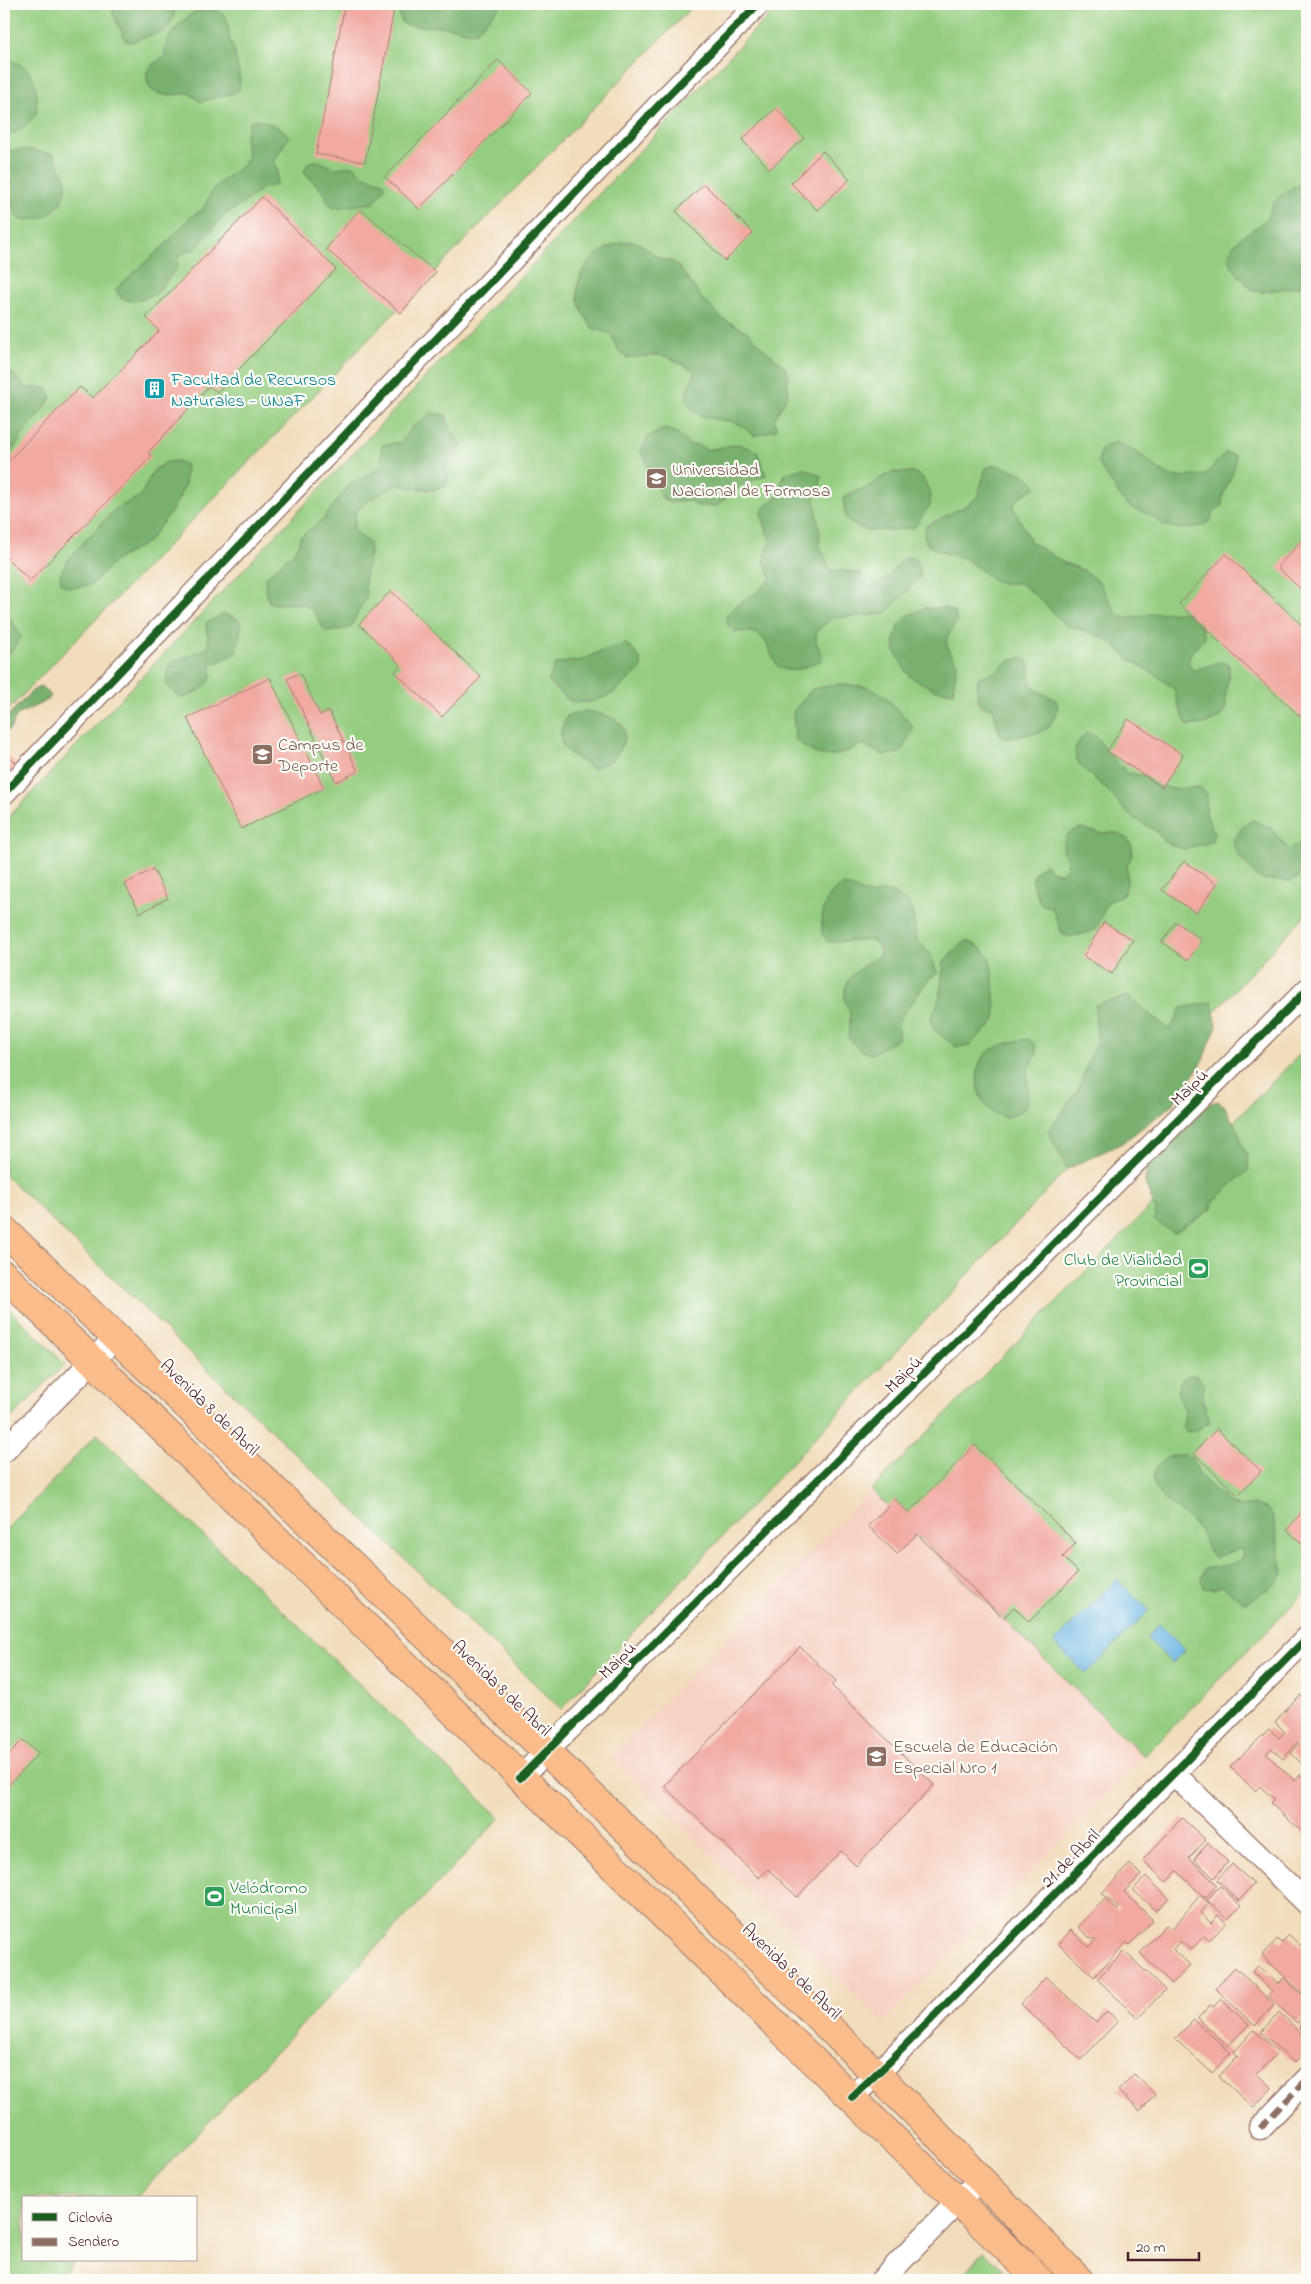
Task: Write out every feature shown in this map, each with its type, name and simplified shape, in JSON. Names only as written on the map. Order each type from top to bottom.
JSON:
[{"type":"main road","name":"Avenida 8 de Abril","points":[[4,1230],[547,1752],[876,2074],[1079,2280]]},
{"type":"main road","points":[[4,1275],[1039,2280]]},
{"type":"street","points":[[4,793],[660,104],[758,4]]},
{"type":"street","name":"Maipú","points":[[520,1778],[1307,990]]},
{"type":"street","points":[[4,1451],[116,1338]]},
{"type":"street","name":"21 de Abril","points":[[852,2097],[1307,1638]]},
{"type":"street","points":[[1174,1774],[1307,1903]]},
{"type":"street","points":[[1260,2128],[1307,2079]]},
{"type":"street","points":[[882,2280],[980,2179]]},
{"type":"shaded area","name":"Escuela de Educación Especial Nro 1","points":[[871,1490],[1144,1756],[883,2023],[610,1757]]},
{"type":"green space","points":[[4,4],[695,4],[4,714]]},
{"type":"green space","points":[[111,4],[175,4],[174,17],[166,30],[131,42],[126,41],[113,14]]},
{"type":"green space","points":[[401,4],[502,4],[477,31],[465,31],[446,27],[413,26],[402,23],[399,14]]},
{"type":"green space","name":"Universidad Nacional de Formosa","points":[[779,4],[1307,4],[1307,913],[561,1709],[4,1174],[4,822]]},
{"type":"green space","points":[[217,10],[222,13],[228,22],[231,44],[234,49],[240,80],[239,90],[201,102],[189,93],[167,95],[154,92],[147,81],[147,72],[153,64],[165,56],[167,43],[174,31],[194,12]]},
{"type":"green space","points":[[4,59],[22,66],[29,72],[33,78],[37,94],[36,114],[22,129],[14,133],[4,132]]},
{"type":"green space","points":[[255,119],[279,127],[289,137],[273,162],[278,171],[276,185],[262,188],[243,204],[226,214],[195,249],[185,252],[178,258],[176,269],[157,293],[141,300],[131,301],[121,298],[116,290],[119,286],[167,243],[190,217],[203,210],[212,191],[218,184],[242,166],[248,157],[245,137],[250,122]]},
{"type":"green space","points":[[23,149],[53,154],[66,180],[66,191],[61,202],[49,215],[41,218],[20,220],[16,216],[9,193],[4,184],[4,152]]},
{"type":"green space","points":[[318,161],[335,168],[354,166],[364,176],[383,182],[385,187],[374,203],[333,208],[328,203],[325,194],[304,172],[308,163]]},
{"type":"green space","points":[[1307,181],[1307,285],[1263,292],[1253,291],[1239,276],[1230,262],[1232,249],[1237,241],[1266,219],[1277,198]]},
{"type":"green space","points":[[630,241],[639,243],[662,260],[672,261],[679,267],[702,298],[723,319],[748,332],[784,366],[788,374],[788,394],[774,420],[777,429],[755,436],[739,424],[696,413],[690,409],[687,402],[687,389],[695,371],[668,357],[658,355],[627,358],[619,352],[611,334],[592,328],[578,299],[580,277],[591,260],[599,253],[619,243]]},
{"type":"green space","points":[[4,369],[14,375],[27,388],[47,388],[51,397],[4,463]]},
{"type":"green space","points":[[432,413],[446,415],[450,429],[463,445],[460,450],[447,456],[455,457],[445,469],[449,478],[445,487],[431,490],[395,485],[364,503],[355,515],[354,531],[369,543],[370,553],[365,578],[366,597],[350,628],[327,632],[314,612],[308,607],[299,604],[269,602],[265,587],[266,577],[292,554],[298,546],[300,537],[323,519],[351,483],[378,469],[381,465],[382,445],[401,442],[412,427]]},
{"type":"green space","points":[[664,429],[678,433],[688,445],[698,445],[707,450],[738,444],[757,451],[766,475],[739,486],[717,506],[697,506],[689,500],[670,503],[662,498],[641,450],[648,437]]},
{"type":"green space","points":[[1116,442],[1143,456],[1159,470],[1177,477],[1205,475],[1225,453],[1235,455],[1234,468],[1222,499],[1222,506],[1214,511],[1210,521],[1202,526],[1181,529],[1164,525],[1151,515],[1132,508],[1124,502],[1098,463],[1101,449]]},
{"type":"green space","points":[[177,461],[186,465],[185,485],[174,508],[148,542],[116,560],[91,585],[70,588],[61,583],[60,574],[70,557],[114,510],[140,496],[154,470],[167,462]]},
{"type":"green space","points":[[994,465],[1024,475],[1036,487],[1018,498],[1013,507],[1031,542],[1064,563],[1083,570],[1099,582],[1117,615],[1132,617],[1170,612],[1192,613],[1199,620],[1205,638],[1191,653],[1188,663],[1193,671],[1219,662],[1228,663],[1229,667],[1226,707],[1219,718],[1209,723],[1187,725],[1179,708],[1174,689],[1155,674],[1128,659],[1114,644],[1105,638],[1064,624],[1036,595],[1019,583],[998,583],[966,559],[936,550],[927,544],[924,535],[926,526],[977,498],[986,468]]},
{"type":"green space","points":[[803,468],[821,476],[820,486],[814,494],[820,534],[819,544],[831,570],[861,573],[862,582],[871,587],[887,578],[906,557],[916,559],[920,568],[920,578],[885,614],[832,618],[817,631],[816,641],[823,659],[801,668],[785,670],[775,662],[766,642],[761,637],[753,632],[735,632],[728,625],[726,615],[761,589],[771,578],[764,560],[770,541],[761,513],[766,505],[781,493],[781,483],[785,474]]},
{"type":"green space","points":[[895,472],[915,473],[923,478],[931,495],[930,505],[914,528],[869,530],[853,524],[846,516],[843,498]]},
{"type":"green space","points":[[925,608],[945,608],[954,612],[957,621],[949,633],[946,642],[949,651],[957,663],[953,692],[935,690],[909,676],[895,651],[894,641],[900,623],[907,616]]},
{"type":"green space","points":[[4,611],[12,620],[21,637],[10,653],[4,658]]},
{"type":"green space","points":[[224,614],[238,619],[242,623],[236,653],[212,665],[211,677],[203,688],[193,694],[180,698],[166,684],[169,664],[209,647],[206,623]]},
{"type":"green space","points":[[627,644],[640,658],[642,668],[612,694],[592,702],[571,702],[548,682],[555,664],[582,660],[608,648]]},
{"type":"green space","points":[[1023,657],[1029,664],[1031,684],[1038,691],[1056,700],[1058,710],[1049,727],[1040,732],[1011,738],[1001,738],[993,708],[979,706],[977,686],[979,677],[998,671],[1005,663]]},
{"type":"green space","points":[[840,684],[868,687],[887,698],[914,728],[900,753],[883,755],[862,744],[843,753],[827,756],[819,755],[795,739],[793,712],[812,689]]},
{"type":"green space","points":[[41,686],[51,696],[48,700],[17,715],[11,728],[4,734],[4,720],[32,691]]},
{"type":"green space","points":[[586,711],[602,714],[616,720],[625,731],[624,739],[614,758],[593,769],[565,749],[561,743],[562,727],[567,716]]},
{"type":"green space","points":[[1087,733],[1096,736],[1107,752],[1128,773],[1147,776],[1172,789],[1200,787],[1207,794],[1206,814],[1214,832],[1212,842],[1184,849],[1164,842],[1153,829],[1128,813],[1107,790],[1086,772],[1076,758],[1075,750]]},
{"type":"green space","points":[[1253,820],[1271,828],[1289,850],[1302,842],[1307,842],[1307,866],[1306,864],[1302,867],[1300,876],[1291,881],[1266,880],[1257,877],[1238,854],[1233,839],[1245,824]]},
{"type":"green space","points":[[1081,828],[1099,833],[1118,833],[1127,838],[1132,846],[1132,856],[1127,865],[1127,884],[1124,893],[1107,903],[1096,930],[1072,937],[1062,934],[1052,907],[1042,905],[1034,888],[1033,878],[1035,873],[1045,864],[1052,871],[1061,874],[1068,866],[1063,848],[1065,838],[1068,834]]},
{"type":"green space","points":[[844,885],[872,895],[881,892],[891,892],[907,902],[912,910],[917,940],[931,954],[937,973],[929,979],[899,1020],[898,1039],[872,1054],[862,1051],[848,1038],[850,1015],[845,991],[850,978],[855,973],[867,963],[880,956],[879,947],[872,940],[828,942],[822,934],[823,912],[828,898],[837,888]]},
{"type":"green space","points":[[967,941],[983,950],[990,962],[996,1015],[994,1022],[970,1046],[956,1047],[933,1029],[931,1019],[939,1000],[944,962],[955,949]]},
{"type":"green space","points":[[1128,996],[1170,1030],[1181,1008],[1212,1002],[1217,1026],[1201,1064],[1171,1106],[1122,1143],[1067,1169],[1048,1131],[1078,1090],[1097,1039],[1095,1005]]},
{"type":"green space","points":[[1029,1039],[1036,1046],[1036,1055],[1027,1072],[1028,1102],[1023,1110],[1005,1118],[988,1108],[981,1097],[978,1074],[981,1060],[989,1051],[995,1048]]},
{"type":"green space","name":"Club de Vialidad Provincial","points":[[1307,1047],[1307,1590],[1144,1756],[871,1490]]},
{"type":"green space","points":[[1218,1101],[1225,1107],[1239,1133],[1241,1144],[1247,1154],[1249,1169],[1214,1200],[1211,1210],[1174,1233],[1154,1220],[1156,1210],[1145,1183],[1147,1167],[1141,1146],[1208,1104]]},
{"type":"green space","points":[[4,1304],[65,1364],[4,1425]]},
{"type":"green space","points":[[1189,1375],[1197,1375],[1203,1383],[1203,1401],[1210,1422],[1197,1430],[1186,1432],[1183,1426],[1185,1411],[1177,1392],[1181,1380]]},
{"type":"green space","name":"Velódromo Municipal","points":[[97,1434],[500,1818],[138,2196],[22,2196],[22,2262],[74,2262],[57,2280],[4,2280],[4,1532]]},
{"type":"green space","points":[[1184,1455],[1193,1459],[1200,1476],[1229,1503],[1238,1506],[1256,1505],[1266,1508],[1273,1515],[1283,1573],[1278,1582],[1245,1604],[1223,1586],[1213,1589],[1203,1588],[1201,1578],[1204,1569],[1233,1564],[1242,1559],[1243,1549],[1234,1550],[1215,1558],[1209,1551],[1196,1526],[1167,1502],[1155,1488],[1153,1480],[1158,1465],[1168,1457]]},
{"type":"green space","points":[[984,2252],[1013,2280],[957,2280]]},
{"type":"water","points":[[1117,1579],[1149,1610],[1086,1674],[1054,1643]]},
{"type":"water","points":[[1159,1624],[1185,1650],[1172,1663],[1147,1638]]},
{"type":"building","points":[[345,4],[395,4],[365,162],[316,154]]},
{"type":"building","points":[[498,60],[532,93],[419,209],[385,177]]},
{"type":"building","points":[[776,108],[804,138],[770,169],[742,140]]},
{"type":"building","points":[[823,151],[850,179],[817,210],[791,183]]},
{"type":"building","points":[[704,184],[753,233],[725,261],[676,211]]},
{"type":"building","name":"Facultad de Recursos Naturales - UNaF","points":[[262,197],[336,269],[217,392],[209,386],[148,453],[152,456],[30,581],[4,555],[4,465],[80,387],[93,398],[159,331],[146,317]]},
{"type":"building","points":[[360,209],[436,272],[401,313],[326,249]]},
{"type":"building","points":[[1307,535],[1307,595],[1277,567]]},
{"type":"building","points":[[1226,554],[1307,630],[1307,723],[1179,604]]},
{"type":"building","points":[[391,591],[481,677],[442,717],[395,672],[401,665],[359,624]]},
{"type":"building","points":[[300,673],[320,715],[329,711],[358,771],[336,782],[287,679]]},
{"type":"building","points":[[270,678],[324,788],[241,829],[187,718]]},
{"type":"building","points":[[1128,719],[1183,755],[1162,787],[1107,751]]},
{"type":"building","points":[[4,752],[20,767],[4,785]]},
{"type":"building","points":[[1184,861],[1217,884],[1196,913],[1162,890]]},
{"type":"building","points":[[153,869],[168,898],[140,913],[125,884]]},
{"type":"building","points":[[1104,922],[1133,940],[1112,974],[1083,956]]},
{"type":"building","points":[[1176,922],[1202,940],[1188,960],[1162,942]]},
{"type":"building","points":[[1217,1429],[1261,1471],[1238,1495],[1193,1453]]},
{"type":"building","points":[[975,1445],[1076,1543],[1063,1557],[1078,1572],[1029,1622],[1014,1607],[1003,1618],[917,1534],[897,1554],[868,1526],[895,1499],[908,1513]]},
{"type":"building","points":[[1307,1506],[1307,1548],[1287,1530]]},
{"type":"building","points":[[800,1647],[836,1681],[832,1686],[934,1785],[856,1866],[841,1851],[797,1897],[768,1869],[759,1878],[664,1786]]},
{"type":"building","points":[[1300,1695],[1307,1702],[1307,1769],[1291,1753],[1299,1744],[1297,1743],[1283,1759],[1271,1748],[1266,1754],[1295,1781],[1300,1775],[1307,1781],[1307,1836],[1270,1803],[1274,1799],[1260,1786],[1255,1791],[1230,1767],[1269,1729],[1279,1738],[1285,1732],[1275,1722]]},
{"type":"building","points":[[23,1740],[39,1753],[4,1790],[4,1759]]},
{"type":"building","points":[[1182,1818],[1206,1840],[1189,1858],[1217,1885],[1205,1898],[1177,1871],[1166,1882],[1143,1860]]},
{"type":"building","points":[[1208,1843],[1228,1862],[1214,1878],[1194,1859]]},
{"type":"building","points":[[1130,1864],[1141,1875],[1124,1892],[1153,1920],[1129,1945],[1127,1942],[1094,1977],[1058,1944],[1071,1930],[1089,1947],[1096,1939],[1092,1940],[1078,1927],[1105,1899],[1117,1910],[1119,1908],[1102,1893]]},
{"type":"building","points":[[1232,1864],[1254,1884],[1239,1901],[1217,1880]]},
{"type":"building","points":[[1146,1876],[1169,1898],[1156,1911],[1133,1890]]},
{"type":"building","points":[[1220,1886],[1241,1906],[1228,1919],[1207,1900]]},
{"type":"building","points":[[1200,1895],[1209,1903],[1200,1913],[1211,1923],[1218,1915],[1226,1923],[1209,1941],[1204,1936],[1191,1950],[1180,1941],[1173,1949],[1190,1965],[1172,1984],[1140,1953],[1166,1925],[1172,1929]]},
{"type":"building","points":[[1289,1935],[1307,1952],[1307,1998],[1262,1955],[1277,1939],[1281,1943]]},
{"type":"building","points":[[1124,1951],[1165,1990],[1138,2018],[1097,1979]]},
{"type":"building","points":[[1258,1966],[1278,1984],[1284,1978],[1307,2000],[1307,2012],[1297,2023],[1268,1996],[1272,1991],[1252,1972]]},
{"type":"building","points":[[1235,1967],[1274,2005],[1255,2026],[1215,1988]]},
{"type":"building","points":[[1046,1977],[1096,2023],[1107,2011],[1118,2021],[1081,2060],[1021,2004]]},
{"type":"building","points":[[1221,1999],[1249,2025],[1227,2046],[1198,2018],[1210,2005],[1213,2007]]},
{"type":"building","points":[[1279,2012],[1307,2039],[1307,2049],[1294,2063],[1261,2032]]},
{"type":"building","points":[[1307,2018],[1307,2035],[1299,2027]]},
{"type":"building","points":[[1194,2020],[1231,2053],[1212,2073],[1175,2039]]},
{"type":"building","points":[[1254,2030],[1278,2052],[1257,2074],[1272,2088],[1253,2108],[1219,2076],[1238,2056],[1234,2052]]},
{"type":"building","points":[[1134,2074],[1155,2094],[1140,2111],[1118,2091]]},
{"type":"marked path","points":[[1260,2128],[1307,2079]]},
{"type":"cycle path","points":[[4,793],[660,104],[758,4]]},
{"type":"cycle path","points":[[520,1778],[1307,990]]},
{"type":"cycle path","points":[[852,2097],[891,2060],[1307,1638]]},
{"type":"place","name":"Facultad de Recursos Naturales - UNaF","points":[[155,389]]},
{"type":"place","name":"Universidad Nacional de Formosa","points":[[656,479]]},
{"type":"place","name":"Campus de Deporte","points":[[262,754]]},
{"type":"place","name":"Club de Vialidad Provincial","points":[[1198,1269]]},
{"type":"place","name":"Escuela de Educación Especial Nro 1","points":[[877,1756]]},
{"type":"place","name":"Velódromo Municipal","points":[[214,1897]]}]
